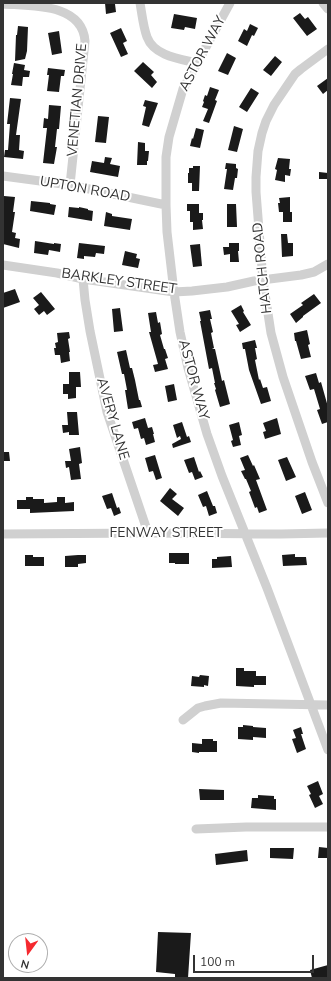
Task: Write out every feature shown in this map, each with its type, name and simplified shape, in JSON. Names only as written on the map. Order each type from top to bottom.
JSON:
[{"type":"street","points":[[140,3],[147,37],[152,45],[160,52],[178,59],[197,62]]},
{"type":"street","name":"ASTOR WAY","points":[[230,3],[183,89],[168,136],[166,157],[167,232],[174,292],[180,332],[188,368],[222,476],[328,750]]},
{"type":"street","points":[[323,3],[328,9]]},
{"type":"street","name":"VENETIAN DRIVE","points":[[3,4],[28,5],[56,10],[65,13],[72,18],[82,29],[84,42],[70,185]]},
{"type":"street","name":"HATCH ROAD","points":[[328,49],[295,74],[274,105],[262,133],[258,151],[256,177],[263,281],[271,333],[281,372],[312,462],[328,502]]},
{"type":"street","name":"UPTON ROAD","points":[[3,176],[70,185],[166,205]]},
{"type":"street","name":"BARKLEY STREET","points":[[3,265],[57,273],[83,279],[174,292],[227,287],[254,281],[301,275],[314,272],[328,264]]},
{"type":"street","name":"AVERY LANE","points":[[83,279],[90,331],[106,412],[148,533]]},
{"type":"street","name":"FENWAY STREET","points":[[3,534],[328,533]]},
{"type":"street","points":[[183,720],[198,708],[221,703],[328,705]]},
{"type":"street","points":[[196,829],[246,827],[328,827]]},
{"type":"building","points":[[105,3],[115,4],[116,12],[106,14]]},
{"type":"building","points":[[300,13],[305,19],[308,17],[317,29],[307,36],[293,18]]},
{"type":"building","points":[[174,14],[197,18],[195,29],[185,27],[184,30],[171,28]]},
{"type":"building","points":[[250,24],[258,28],[254,36],[252,35],[247,46],[238,41],[244,29],[247,31]]},
{"type":"building","points":[[18,26],[28,27],[27,51],[25,59],[15,61],[16,35]]},
{"type":"building","points":[[121,28],[127,41],[123,43],[128,54],[121,57],[110,33]]},
{"type":"building","points":[[59,31],[62,53],[52,55],[48,33]]},
{"type":"building","points":[[227,53],[236,58],[228,75],[218,71]]},
{"type":"building","points":[[275,56],[282,62],[271,76],[263,70]]},
{"type":"building","points":[[143,62],[154,72],[151,75],[157,82],[152,88],[134,71]]},
{"type":"building","points":[[14,63],[25,65],[24,70],[30,71],[29,77],[23,77],[22,86],[11,85]]},
{"type":"building","points":[[48,68],[65,70],[64,76],[61,76],[59,92],[47,91],[49,75],[47,75]]},
{"type":"building","points":[[328,78],[328,90],[323,94],[317,86]]},
{"type":"building","points":[[210,87],[219,90],[215,100],[217,101],[209,123],[203,121],[208,109],[202,107],[205,95],[207,96]]},
{"type":"building","points":[[251,88],[259,93],[247,112],[239,107]]},
{"type":"building","points":[[10,98],[21,99],[16,135],[20,135],[19,150],[24,151],[23,159],[4,157],[5,150],[8,150],[10,124],[7,124]]},
{"type":"building","points":[[145,100],[158,103],[149,127],[142,125],[146,107],[143,106]]},
{"type":"building","points":[[49,105],[61,106],[59,129],[57,129],[55,147],[57,147],[54,164],[43,163],[47,128],[43,128],[44,118],[48,119]]},
{"type":"building","points":[[98,116],[109,117],[106,143],[95,142]]},
{"type":"building","points":[[234,126],[243,129],[237,152],[228,150]]},
{"type":"building","points":[[196,128],[204,130],[200,148],[190,146]]},
{"type":"building","points":[[138,142],[145,143],[145,151],[149,151],[147,165],[137,165]]},
{"type":"building","points":[[105,157],[112,158],[110,164],[120,166],[118,177],[90,172],[92,161],[104,163]]},
{"type":"building","points":[[278,158],[290,159],[290,176],[285,175],[285,182],[275,180],[277,170],[275,169]]},
{"type":"building","points":[[226,163],[236,164],[236,168],[238,169],[233,190],[224,189],[227,169],[225,169]]},
{"type":"building","points":[[193,166],[200,166],[199,191],[192,191],[192,183],[188,183],[189,168],[193,168]]},
{"type":"building","points":[[319,172],[328,173],[328,179],[319,179]]},
{"type":"building","points":[[4,196],[15,197],[13,212],[15,212],[12,232],[16,233],[15,238],[20,239],[19,248],[3,244]]},
{"type":"building","points":[[290,197],[292,222],[283,222],[283,212],[279,212],[279,198]]},
{"type":"building","points":[[31,201],[56,205],[54,215],[30,211]]},
{"type":"building","points":[[187,204],[199,204],[199,213],[203,213],[203,229],[193,230],[193,222],[190,222],[190,211],[187,211]]},
{"type":"building","points":[[227,204],[236,204],[237,227],[227,227]]},
{"type":"building","points":[[69,207],[79,207],[93,211],[92,221],[68,217]]},
{"type":"building","points":[[106,212],[112,214],[112,216],[132,219],[130,230],[104,226]]},
{"type":"building","points":[[281,234],[287,234],[288,243],[293,243],[293,256],[282,257]]},
{"type":"building","points":[[35,241],[61,244],[60,252],[49,250],[48,255],[34,253]]},
{"type":"building","points":[[79,243],[105,246],[104,254],[96,253],[95,257],[84,256],[84,259],[77,258]]},
{"type":"building","points":[[229,243],[239,243],[239,262],[230,262],[230,254],[224,255],[223,247],[229,247]]},
{"type":"building","points":[[200,244],[202,266],[193,267],[190,245]]},
{"type":"building","points":[[125,251],[137,254],[136,258],[140,259],[138,268],[122,265]]},
{"type":"building","points":[[15,289],[20,302],[3,308],[3,293]]},
{"type":"building","points":[[41,292],[55,309],[47,315],[44,311],[39,315],[34,309],[39,305],[33,298]]},
{"type":"building","points":[[314,294],[321,303],[296,323],[290,314],[303,305],[301,303]]},
{"type":"building","points":[[241,305],[244,311],[243,312],[251,325],[240,332],[236,325],[239,324],[231,311]]},
{"type":"building","points":[[120,308],[123,331],[114,332],[112,309]]},
{"type":"building","points":[[210,310],[212,319],[210,319],[213,332],[211,333],[214,348],[212,349],[215,349],[222,381],[224,380],[230,404],[220,407],[215,390],[212,368],[209,369],[199,312]]},
{"type":"building","points":[[156,312],[158,323],[160,322],[162,334],[160,335],[168,358],[165,359],[168,369],[155,372],[153,365],[158,364],[149,332],[151,332],[148,313]]},
{"type":"building","points":[[307,330],[310,344],[308,345],[311,357],[301,359],[294,333]]},
{"type":"building","points":[[69,332],[70,338],[68,339],[70,361],[61,363],[60,355],[55,355],[54,348],[56,348],[55,343],[58,342],[57,333]]},
{"type":"building","points":[[255,340],[257,359],[255,360],[259,380],[260,379],[263,388],[267,387],[271,401],[261,404],[249,370],[245,349],[243,349],[242,343]]},
{"type":"building","points":[[126,350],[142,407],[128,409],[124,374],[122,374],[117,352]]},
{"type":"building","points":[[69,372],[80,372],[81,387],[76,387],[76,398],[68,399],[68,394],[63,394],[63,384],[69,384]]},
{"type":"building","points":[[316,373],[319,383],[321,382],[328,407],[328,422],[322,424],[317,410],[320,409],[314,389],[310,390],[305,376]]},
{"type":"building","points":[[174,384],[177,400],[168,402],[165,386]]},
{"type":"building","points":[[67,412],[77,412],[79,435],[69,435],[69,432],[63,433],[62,425],[68,425]]},
{"type":"building","points":[[145,418],[148,428],[152,427],[155,442],[146,445],[144,438],[141,439],[138,428],[134,429],[132,422]]},
{"type":"building","points":[[277,418],[281,434],[265,439],[263,432],[266,431],[263,423]]},
{"type":"building","points":[[182,422],[187,437],[189,436],[191,442],[173,448],[172,444],[181,439],[180,436],[177,438],[173,425]]},
{"type":"building","points":[[239,422],[242,435],[239,436],[241,445],[233,447],[231,441],[233,440],[229,425]]},
{"type":"building","points":[[80,447],[82,463],[79,464],[81,479],[71,480],[69,467],[66,468],[65,461],[71,461],[69,449]]},
{"type":"building","points":[[3,452],[9,452],[10,461],[3,461]]},
{"type":"building","points":[[155,455],[162,478],[156,480],[153,471],[149,472],[145,458]]},
{"type":"building","points":[[248,455],[260,479],[256,480],[267,510],[259,513],[257,507],[255,508],[249,492],[251,491],[241,471],[245,470],[240,458]]},
{"type":"building","points":[[194,457],[199,472],[200,471],[203,477],[195,480],[192,472],[189,473],[184,460]]},
{"type":"building","points":[[287,457],[296,477],[286,481],[278,460]]},
{"type":"building","points":[[170,488],[177,494],[172,499],[184,508],[178,516],[160,501]]},
{"type":"building","points":[[207,491],[217,513],[209,516],[206,506],[203,507],[198,495]]},
{"type":"building","points":[[305,492],[312,510],[302,514],[295,496]]},
{"type":"building","points":[[112,493],[117,508],[119,507],[121,513],[114,516],[111,508],[107,509],[102,496]]},
{"type":"building","points":[[26,497],[33,497],[33,499],[44,499],[44,503],[57,502],[57,497],[65,497],[65,503],[74,502],[74,511],[30,513],[30,509],[17,509],[17,500],[26,500]]},
{"type":"building","points":[[169,553],[189,553],[189,564],[169,563]]},
{"type":"building","points":[[295,554],[295,557],[306,557],[307,565],[283,566],[282,555]]},
{"type":"building","points":[[25,555],[44,557],[44,566],[25,566]]},
{"type":"building","points":[[86,555],[86,563],[78,564],[78,567],[65,567],[65,556]]},
{"type":"building","points":[[231,556],[232,567],[212,568],[212,559]]},
{"type":"building","points":[[236,668],[244,668],[244,671],[256,671],[256,676],[266,676],[266,685],[254,685],[254,687],[236,686]]},
{"type":"building","points":[[200,675],[209,676],[208,686],[191,686],[192,676],[199,677]]},
{"type":"building","points":[[243,725],[266,728],[266,738],[253,737],[253,740],[238,739],[238,727],[243,727]]},
{"type":"building","points":[[301,727],[303,734],[301,734],[306,749],[297,753],[292,739],[296,738],[293,730]]},
{"type":"building","points":[[202,739],[213,739],[213,741],[217,741],[217,752],[192,752],[192,743],[202,744]]},
{"type":"building","points":[[318,781],[323,794],[319,796],[323,804],[315,808],[307,786]]},
{"type":"building","points":[[199,789],[224,790],[224,800],[200,800]]},
{"type":"building","points":[[258,795],[274,796],[274,799],[276,799],[276,810],[251,808],[252,798],[258,798]]},
{"type":"building","points":[[319,847],[328,848],[328,858],[318,858]]},
{"type":"building","points":[[270,848],[294,848],[293,859],[270,858]]},
{"type":"building","points":[[247,850],[248,861],[216,865],[215,854]]},
{"type":"building","points":[[158,932],[191,933],[188,978],[175,978],[175,974],[156,972]]},
{"type":"building","points":[[328,965],[328,978],[312,978],[310,970]]}]
